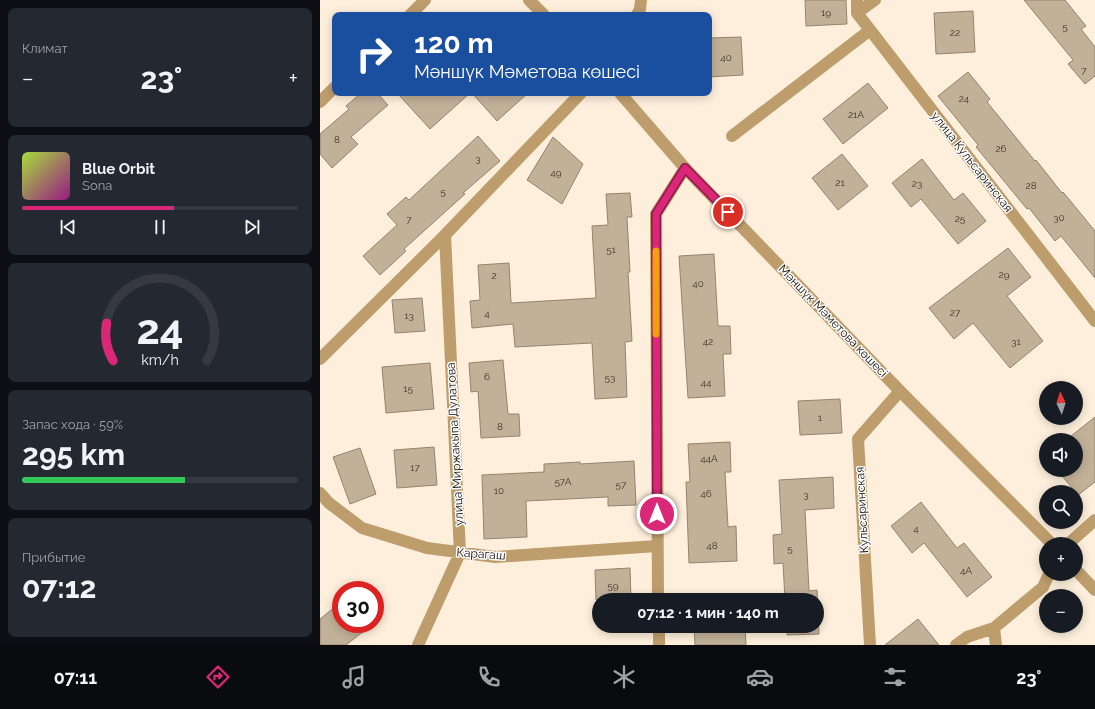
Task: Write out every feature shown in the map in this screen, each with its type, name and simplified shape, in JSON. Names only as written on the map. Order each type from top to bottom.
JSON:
[{"type":"street","points":[[413,12],[425,0]]},
{"type":"street","points":[[529,0],[541,12]]},
{"type":"street","points":[[638,12],[641,0]]},
{"type":"street","points":[[857,0],[857,13]]},
{"type":"street","points":[[857,13],[875,0]]},
{"type":"street","name":"улица Кульсаринская","points":[[857,13],[1095,321]]},
{"type":"street","points":[[732,136],[870,30]]},
{"type":"street","points":[[320,102],[332,90]]},
{"type":"street","points":[[320,359],[445,235],[578,96]]},
{"type":"street","name":"Мәншүк Мәметова көшесі","points":[[623,96],[685,168],[900,391],[1045,537]]},
{"type":"street","points":[[658,593],[656,214],[685,168]]},
{"type":"street","name":"улица Миржакыпа Дулатова","points":[[418,645],[460,552],[445,235]]},
{"type":"street","name":"Кульсаринская","points":[[870,645],[858,439],[900,391]]},
{"type":"street","name":"Карагаш","points":[[320,493],[329,503],[362,528],[427,548],[495,557],[657,546]]},
{"type":"street","points":[[1076,537],[1095,520]]},
{"type":"street","points":[[1083,577],[1095,590]]},
{"type":"street","points":[[956,645],[967,636],[994,628],[1043,587],[1046,581]]},
{"type":"street","points":[[994,628],[996,645]]},
{"type":"street","points":[[659,633],[659,645]]},
{"type":"building","points":[[805,0],[846,0],[847,24],[806,26]]},
{"type":"building","points":[[1024,0],[1065,0],[1086,26],[1081,29],[1095,47],[1095,76],[1085,84],[1068,64],[1073,60]]},
{"type":"building","points":[[973,11],[975,52],[936,54],[934,13]]},
{"type":"building","points":[[741,37],[743,75],[712,77],[712,38]]},
{"type":"building","points":[[968,72],[990,99],[987,102],[1095,231],[1095,278],[1061,236],[1055,241],[1029,208],[1027,209],[976,147],[978,145],[938,96]]},
{"type":"building","points":[[868,83],[888,108],[843,144],[823,119]]},
{"type":"building","points":[[358,96],[380,96],[388,105],[351,137],[358,144],[332,168],[320,154],[320,134],[349,109],[346,106]]},
{"type":"building","points":[[400,96],[467,96],[430,129]]},
{"type":"building","points":[[475,96],[525,96],[497,121]]},
{"type":"building","points":[[478,136],[500,161],[463,193],[465,194],[404,249],[406,251],[380,275],[363,256],[397,225],[387,214],[406,197],[409,200]]},
{"type":"building","points":[[553,137],[583,164],[562,204],[527,180]]},
{"type":"building","points":[[842,154],[868,186],[838,210],[812,178]]},
{"type":"building","points":[[922,159],[954,200],[963,193],[986,221],[958,244],[921,199],[911,207],[892,183]]},
{"type":"building","points":[[630,193],[632,217],[627,217],[630,272],[628,272],[632,341],[625,342],[627,397],[595,399],[592,343],[515,347],[513,324],[472,328],[470,301],[480,300],[478,265],[509,263],[511,303],[596,298],[592,226],[608,225],[606,194]]},
{"type":"building","points":[[1008,248],[1031,277],[1007,296],[1043,341],[1010,368],[973,323],[954,339],[929,308]]},
{"type":"building","points":[[714,254],[718,326],[730,326],[731,354],[723,354],[725,396],[688,398],[679,256]]},
{"type":"building","points":[[422,298],[425,331],[395,333],[392,300]]},
{"type":"building","points":[[503,360],[508,414],[519,414],[520,436],[481,438],[478,391],[471,392],[469,363]]},
{"type":"building","points":[[430,363],[434,409],[386,413],[382,367]]},
{"type":"building","points":[[840,399],[842,433],[800,435],[798,401]]},
{"type":"building","points":[[1095,417],[1095,482],[1083,491],[1083,485],[1070,485],[1063,477],[1083,477],[1083,433],[1075,433]]},
{"type":"building","points":[[730,442],[731,472],[725,472],[728,527],[736,526],[737,561],[689,563],[686,482],[690,482],[688,444]]},
{"type":"building","points":[[434,447],[437,485],[397,488],[394,450]]},
{"type":"building","points":[[360,448],[376,494],[350,504],[333,457]]},
{"type":"building","points":[[634,461],[636,505],[608,506],[608,497],[526,501],[527,537],[484,539],[482,475],[544,472],[544,464]]},
{"type":"building","points":[[833,477],[834,508],[805,510],[809,591],[817,590],[817,593],[785,593],[783,563],[774,564],[773,535],[782,534],[779,480]]},
{"type":"building","points":[[921,502],[957,548],[964,543],[992,577],[967,597],[924,543],[912,553],[891,526]]},
{"type":"building","points":[[630,568],[631,593],[596,593],[595,570]]},
{"type":"building","points":[[332,609],[332,633],[361,633],[346,645],[320,645],[320,619]]},
{"type":"building","points":[[918,619],[939,645],[885,645]]},
{"type":"building","points":[[694,633],[745,633],[746,645],[695,645]]},
{"type":"building","points":[[787,633],[819,633],[819,634],[787,635]]},
{"type":"slow traffic","points":[[656,251],[656,334]]},
{"type":"route","points":[[657,514],[656,214],[685,168],[728,212]]}]
